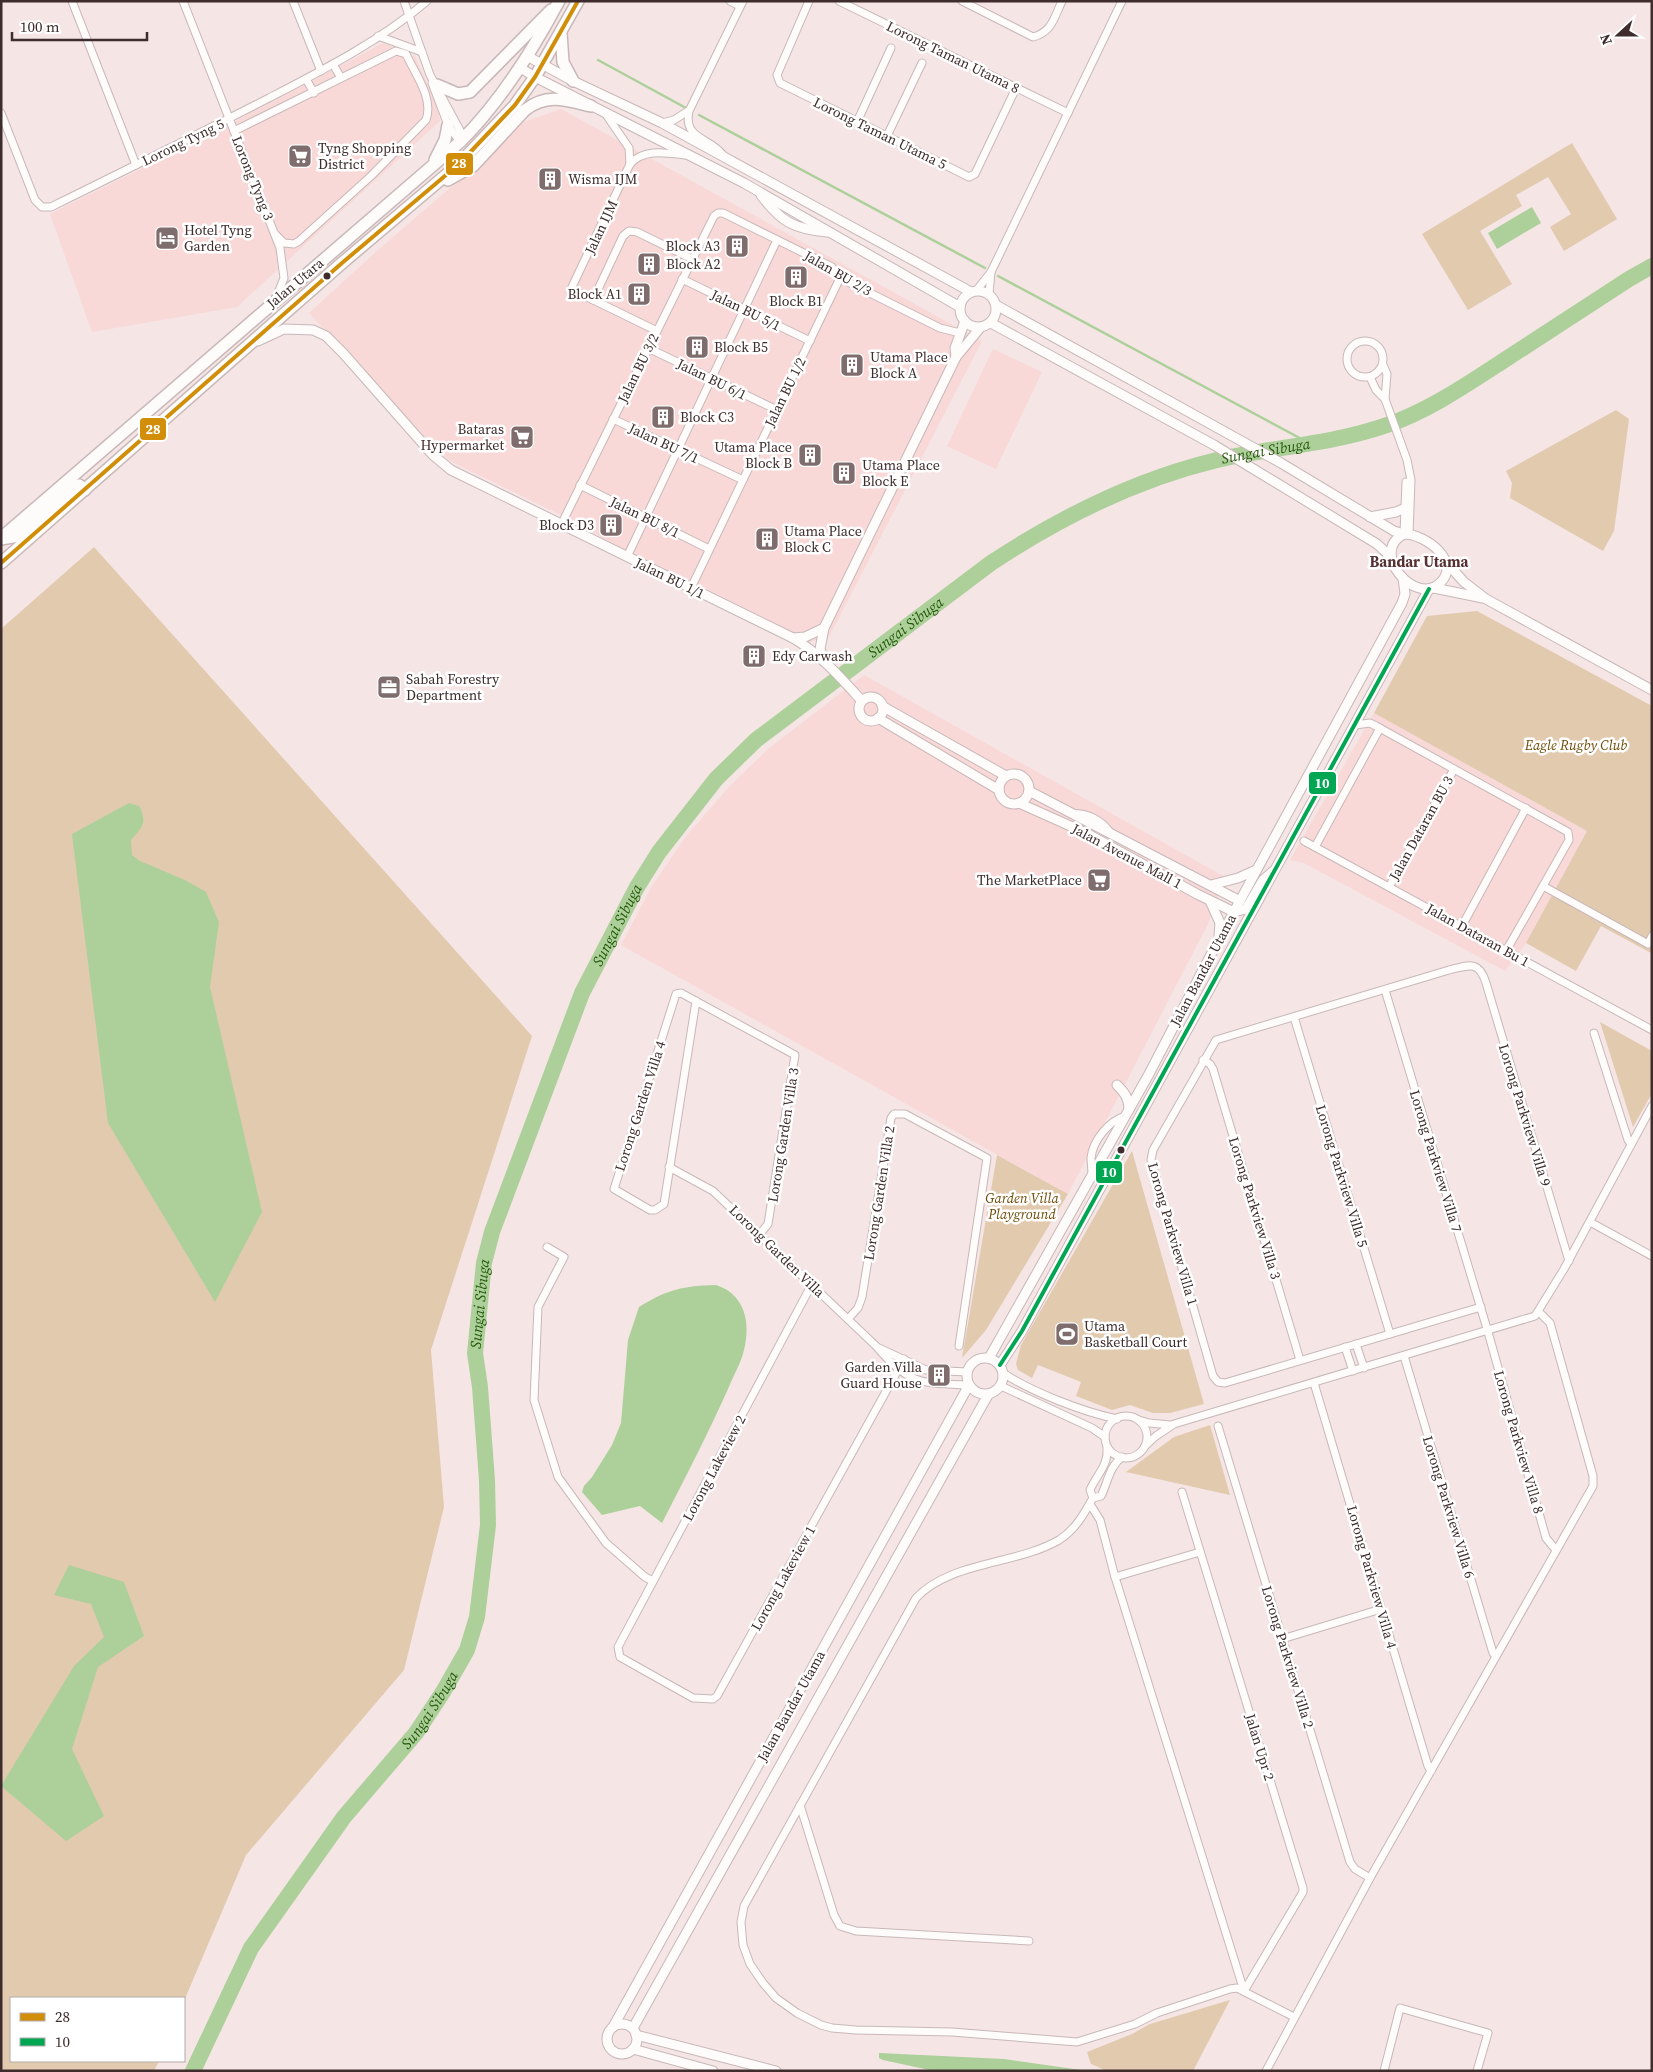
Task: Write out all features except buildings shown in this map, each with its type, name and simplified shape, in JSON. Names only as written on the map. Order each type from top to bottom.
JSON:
[{"type":"highway","name":"Jalan Utara","points":[[1,563],[342,263],[436,186],[459,164],[515,105],[535,77],[578,1]]},
{"type":"highway","name":"Jalan Utara","points":[[1,538],[275,300],[463,142],[527,56],[558,3]]},
{"type":"highway","points":[[437,85],[458,94],[470,92],[476,88],[546,13],[558,3]]},
{"type":"highway","points":[[561,33],[563,62],[573,81]]},
{"type":"highway","points":[[436,186],[473,166],[524,110],[535,102],[556,99],[591,106]]},
{"type":"highway","points":[[459,164],[465,155],[463,142],[478,138],[497,116],[515,105]]},
{"type":"highway","points":[[430,168],[441,148],[448,125]]},
{"type":"highway","points":[[1,538],[18,536],[74,486],[79,485],[85,490]]},
{"type":"street","points":[[72,1],[136,165]]},
{"type":"street","name":"Lorong Tyng 3","points":[[183,1],[275,234],[283,263],[284,278],[275,300]]},
{"type":"street","points":[[293,1],[321,71]]},
{"type":"street","points":[[404,1],[448,125],[463,142]]},
{"type":"street","name":"Lorong Tyng 5","points":[[1,113],[35,200],[42,206],[51,207],[321,71],[410,16],[427,1]]},
{"type":"street","points":[[724,157],[717,147],[696,136],[687,124],[688,111],[741,4],[730,1]]},
{"type":"street","name":"Lorong Taman Utama 5","points":[[809,1],[777,75],[780,83],[969,177],[973,176],[1016,88]]},
{"type":"street","name":"Lorong Taman Utama 8","points":[[839,1],[1068,113]]},
{"type":"street","points":[[962,1],[970,3],[1032,37],[1048,30],[1062,1]]},
{"type":"street","points":[[1122,1],[992,272],[989,294],[996,304],[1281,463],[1394,531],[1429,542],[1464,582],[1486,599],[1652,690]]},
{"type":"street","points":[[378,36],[422,52]]},
{"type":"street","points":[[857,122],[890,48]]},
{"type":"street","points":[[234,131],[396,51],[406,54],[427,99],[429,112],[426,120],[371,176],[300,241],[294,244],[284,243],[275,234]]},
{"type":"street","points":[[527,56],[573,81],[662,123],[974,291],[989,294]]},
{"type":"street","points":[[887,136],[922,63]]},
{"type":"street","points":[[333,64],[341,78]]},
{"type":"street","points":[[519,67],[535,77],[758,191],[960,307]]},
{"type":"street","points":[[430,75],[437,85],[463,142]]},
{"type":"street","points":[[306,79],[314,93]]},
{"type":"street","points":[[662,123],[674,120],[688,111]]},
{"type":"street","points":[[605,113],[629,148],[630,164]]},
{"type":"street","points":[[630,164],[634,159],[648,153],[658,152],[687,155]]},
{"type":"street","name":"Jalan IJM","points":[[592,300],[571,289],[630,164]]},
{"type":"street","name":"Jalan BU 2/3","points":[[718,213],[723,213],[832,267],[840,278],[940,328],[960,333]]},
{"type":"street","name":"Jalan BU 3/2","points":[[561,525],[692,259],[714,216],[718,213]]},
{"type":"street","points":[[657,331],[592,300],[624,236],[630,232],[637,232],[692,259]]},
{"type":"street","points":[[627,557],[777,240]]},
{"type":"street","points":[[956,357],[955,348],[964,322],[960,307],[964,298],[974,291],[992,272]]},
{"type":"street","name":"Jalan BU 1/2","points":[[691,588],[840,278]]},
{"type":"street","name":"Jalan BU 5/1","points":[[682,279],[810,341]]},
{"type":"street","points":[[816,654],[814,648],[820,631],[956,357],[980,328],[991,323],[996,315],[996,304]]},
{"type":"street","points":[[964,322],[980,328]]},
{"type":"street","points":[[991,323],[1214,445],[1377,544],[1390,556],[1396,570],[1417,588],[1486,599]]},
{"type":"street","name":"Jalan BU 1/1","points":[[251,345],[284,329],[313,330],[326,336],[446,467],[792,638]]},
{"type":"street","points":[[1383,365],[1378,373],[1370,377],[1358,376],[1349,367],[1347,355],[1353,345],[1364,340],[1376,343],[1383,353],[1383,365],[1387,374],[1386,403]]},
{"type":"street","name":"Jalan BU 6/1","points":[[648,348],[776,410]]},
{"type":"street","points":[[1370,377],[1376,390],[1386,403],[1400,437],[1411,480],[1406,534]]},
{"type":"street","name":"Jalan BU 7/1","points":[[613,419],[743,480]]},
{"type":"street","points":[[1406,534],[1405,508],[1408,469]]},
{"type":"street","name":"Jalan BU 8/1","points":[[580,485],[710,549]]},
{"type":"street","points":[[1370,517],[1396,512],[1405,508]]},
{"type":"street","points":[[1390,556],[1394,541],[1406,534]]},
{"type":"street","points":[[1431,589],[1438,585],[1447,574],[1446,562]]},
{"type":"street","name":"Jalan Bandar Utama","points":[[989,1358],[1140,1089],[1217,943],[1237,912],[1240,901],[1256,870],[1402,602],[1405,594],[1404,578]]},
{"type":"street","name":"Jalan Bandar Utama","points":[[1226,960],[1431,589]]},
{"type":"street","points":[[792,638],[805,637],[820,631]]},
{"type":"street","points":[[820,631],[820,649],[825,661]]},
{"type":"street","points":[[792,638],[825,661],[862,701]]},
{"type":"street","points":[[882,706],[882,713],[878,718],[869,720],[861,716],[859,709],[862,701],[868,697],[875,698],[882,706],[1006,776]]},
{"type":"street","points":[[878,718],[999,790],[1005,801],[1019,803],[1026,798],[1029,791],[1027,781],[1016,774],[1006,776],[1001,782],[999,790]]},
{"type":"street","points":[[1355,725],[1370,723],[1380,728],[1568,832],[1569,840],[1506,950]]},
{"type":"street","points":[[1315,847],[1380,728]]},
{"type":"street","name":"Jalan Dataran BU 3","points":[[1389,887],[1454,769]]},
{"type":"street","name":"Jalan Avenue Mall 1","points":[[1029,791],[1240,901]]},
{"type":"street","name":"Jalan Avenue Mall 1","points":[[1019,803],[1086,833],[1210,900],[1237,912]]},
{"type":"street","points":[[1462,926],[1526,808]]},
{"type":"street","points":[[1288,846],[1304,841],[1300,833],[1301,824]]},
{"type":"street","name":"Jalan Dataran Bu 1","points":[[1304,841],[1652,1030]]},
{"type":"street","points":[[1105,1437],[1092,1428],[1000,1386],[1001,1369],[1226,960],[1229,943],[1237,929],[1237,912],[1250,905],[1263,880],[1276,868]]},
{"type":"street","points":[[1211,885],[1238,878],[1256,870]]},
{"type":"street","points":[[1543,886],[1648,944],[1652,936]]},
{"type":"street","points":[[1210,900],[1220,923],[1217,943]]},
{"type":"street","name":"Lorong Parkview Villa 1","points":[[1479,969],[1472,965],[1457,968],[1294,1018],[1222,1037],[1212,1044],[1153,1150],[1151,1160],[1213,1376],[1218,1382],[1225,1383],[1481,1307]]},
{"type":"street","name":"Lorong Parkview Villa 9","points":[[1479,969],[1486,984],[1569,1261]]},
{"type":"street","name":"Lorong Parkview Villa 7","points":[[1385,990],[1488,1332]]},
{"type":"street","name":"Lorong Garden Villa 4","points":[[681,993],[696,1001],[664,1204],[655,1210],[650,1210],[614,1189],[676,994],[681,993]]},
{"type":"street","name":"Lorong Garden Villa 3","points":[[696,1001],[795,1055],[768,1224],[760,1235]]},
{"type":"street","name":"Lorong Parkview Villa 5","points":[[1294,1018],[1390,1334]]},
{"type":"street","points":[[1594,1033],[1628,1140],[1631,1144]]},
{"type":"street","name":"Lorong Parkview Villa 3","points":[[1203,1060],[1210,1064],[1213,1069],[1300,1360]]},
{"type":"street","points":[[1140,1089],[1160,1081]]},
{"type":"street","points":[[1116,1085],[1126,1094],[1129,1102],[1127,1112]]},
{"type":"street","points":[[1244,1991],[1115,1577],[1100,1520],[1091,1501],[1090,1490],[1107,1460],[1105,1437],[1108,1426],[1123,1416],[1148,1424],[1170,1425],[1531,1319],[1539,1312],[1569,1261],[1652,1106]]},
{"type":"street","name":"Lorong Garden Villa 2","points":[[848,1319],[858,1308],[862,1297],[891,1118],[894,1114],[905,1114],[987,1158],[988,1163],[959,1346]]},
{"type":"street","name":"Lorong Garden Villa","points":[[669,1167],[713,1191],[876,1346],[896,1369],[925,1383],[969,1385]]},
{"type":"street","points":[[1590,1222],[1652,1256]]},
{"type":"street","points":[[547,1248],[564,1257],[538,1307],[534,1400],[558,1477],[606,1543],[645,1577],[653,1581]]},
{"type":"street","name":"Lorong Lakeview 2","points":[[618,1652],[618,1647],[812,1284]]},
{"type":"street","points":[[1266,2071],[1370,1878],[1594,1481],[1550,1323],[1539,1312]]},
{"type":"street","name":"Lorong Parkview Villa 8","points":[[1488,1332],[1546,1538],[1556,1550]]},
{"type":"street","points":[[1356,1344],[1364,1368]]},
{"type":"street","name":"Lorong Garden Villa","points":[[876,1346],[926,1370],[967,1372]]},
{"type":"street","points":[[1345,1347],[1353,1371]]},
{"type":"street","name":"Lorong Parkview Villa 6","points":[[1404,1356],[1496,1656]]},
{"type":"street","points":[[988,1395],[977,1393],[969,1385],[967,1372],[973,1362],[978,1359],[989,1358],[1017,1382],[1095,1414],[1117,1419]]},
{"type":"street","name":"Lorong Lakeview 1","points":[[618,1652],[620,1657],[693,1698],[713,1699],[717,1696],[896,1369],[904,1359]]},
{"type":"street","name":"Lorong Parkview Villa 4","points":[[1314,1383],[1431,1771]]},
{"type":"street","name":"Jalan Bandar Utama","points":[[613,2026],[969,1385]]},
{"type":"street","name":"Jalan Bandar Utama","points":[[634,2032],[988,1395],[1000,1386]]},
{"type":"street","points":[[1136,1419],[1141,1423],[1146,1434],[1145,1446]]},
{"type":"street","points":[[1170,1425],[1136,1456],[1122,1458],[1116,1462],[1109,1474],[1108,1482],[1101,1496],[1091,1501],[1081,1519],[1060,1539],[1025,1553],[947,1577],[916,1598],[744,1906],[741,1932],[746,1955],[769,1990],[785,2005],[821,2025],[848,2030],[952,2032],[1077,2042],[1135,2024],[1156,2013],[1230,1989],[1244,1991],[1294,2017]]},
{"type":"street","name":"Lorong Parkview Villa 2","points":[[1218,1426],[1350,1862],[1355,1869],[1370,1878]]},
{"type":"street","points":[[1107,1446],[1113,1453],[1122,1458]]},
{"type":"street","points":[[1101,1471],[1109,1474]]},
{"type":"street","name":"Jalan Upr 2","points":[[1182,1492],[1303,1888],[1303,1892],[1244,1991]]},
{"type":"street","points":[[1115,1577],[1200,1552]]},
{"type":"street","points":[[1282,1639],[1381,1609]]},
{"type":"street","points":[[800,1805],[834,1915],[840,1926],[856,1931],[1029,1941]]},
{"type":"street","points":[[1384,2071],[1400,2008],[1488,2033],[1478,2071]]},
{"type":"street","points":[[634,2032],[636,2042],[628,2052],[619,2054],[611,2048],[607,2039],[610,2030],[613,2026],[621,2024],[634,2032],[776,2071]]},
{"type":"street","points":[[632,2049],[713,2071]]},
{"type":"shaded area","points":[[383,43],[415,56],[437,106],[440,121],[237,307],[92,332],[50,214],[219,130]]},
{"type":"shaded area","points":[[561,109],[982,341],[829,637],[798,645],[561,515],[454,463],[428,444],[309,313],[524,122]]},
{"type":"shaded area","points":[[1532,207],[1541,223],[1497,249],[1488,233]]},
{"type":"shaded area","points":[[993,349],[1042,372],[996,469],[947,446]]},
{"type":"shaded area","points":[[864,675],[1225,877],[1208,924],[1068,1194],[621,945],[652,886],[687,835],[729,787],[768,749]]},
{"type":"shaded area","points":[[1374,713],[1587,831],[1526,943],[1505,971],[1304,863],[1290,860]]},
{"type":"shaded area","points":[[129,803],[139,806],[143,817],[141,828],[131,840],[132,855],[140,861],[185,880],[206,892],[219,922],[210,987],[262,1212],[215,1302],[108,1123],[72,834]]},
{"type":"shaded area","points":[[716,1285],[734,1295],[744,1311],[747,1330],[746,1340],[739,1365],[696,1456],[662,1523],[640,1506],[602,1515],[582,1492],[584,1486],[592,1477],[612,1445],[621,1423],[628,1340],[639,1307],[667,1292],[694,1286]]},
{"type":"shaded area","points":[[69,1565],[124,1582],[144,1636],[98,1667],[72,1749],[104,1816],[66,1841],[1,1786],[74,1666],[104,1637],[91,1604],[54,1595]]},
{"type":"shaded area","points":[[879,2053],[1004,2059],[1088,2071],[934,2071],[883,2060],[879,2058]]},
{"type":"green space","points":[[1572,143],[1617,219],[1564,251],[1550,227],[1571,214],[1548,177],[1516,195],[1522,206],[1480,231],[1512,284],[1468,310],[1422,234]]},
{"type":"green space","points":[[1616,410],[1629,419],[1614,531],[1603,551],[1510,498],[1512,483],[1506,471]]},
{"type":"green space","points":[[94,547],[532,1036],[431,1350],[444,1507],[404,1670],[246,1855],[185,1999],[185,1997],[10,1997],[10,2062],[158,2062],[154,2071],[1,2071],[1,629]]},
{"type":"green space","name":"Eagle Rugby Club","points":[[1477,611],[1652,706],[1651,953],[1601,926],[1576,971],[1526,943],[1587,831],[1374,713],[1427,616]]},
{"type":"green space","points":[[1600,1022],[1652,1051],[1652,1093],[1633,1127]]},
{"type":"green space","points":[[1132,1151],[1204,1404],[1170,1413],[1153,1413],[1130,1405],[1112,1410],[1076,1396],[1081,1382],[1038,1365],[1032,1378],[1018,1370],[1016,1364],[1021,1345]]},
{"type":"green space","name":"Garden Villa Playground","points":[[997,1155],[1068,1194],[986,1330],[962,1358]]},
{"type":"green space","points":[[1210,1425],[1230,1495],[1126,1472],[1174,1437]]},
{"type":"green space","points":[[1230,2000],[1193,2071],[1107,2071],[1091,2064],[1087,2052],[1132,2034],[1150,2024]]},
{"type":"waterway","points":[[598,60],[686,108]]},
{"type":"waterway","points":[[699,115],[985,268]]},
{"type":"waterway","name":"Sungai Sibuga","points":[[193,2071],[251,1948],[344,1817],[416,1733],[443,1692],[467,1650],[477,1617],[488,1525],[487,1480],[480,1387],[475,1353],[484,1263],[492,1232],[582,993],[637,887],[659,852],[716,779],[756,740],[991,563],[1044,531],[1129,489],[1187,468],[1217,460],[1346,437],[1402,419],[1432,405],[1461,388],[1652,266]]},
{"type":"waterway","points":[[998,276],[1309,443]]},
{"type":"transit line","name":"28","points":[[1,563],[342,263],[459,164],[515,105],[535,77],[578,1]]},
{"type":"transit line","name":"10","points":[[1000,1365],[1022,1331],[1429,589]]},
{"type":"place","name":"Tyng Shopping District","points":[[300,156]]},
{"type":"place","name":"Wisma IJM","points":[[550,179]]},
{"type":"place","name":"Hotel Tyng Garden","points":[[167,238]]},
{"type":"place","name":"Block A3","points":[[737,246]]},
{"type":"place","name":"Block A2","points":[[649,264]]},
{"type":"place","name":"Block B1","points":[[796,277]]},
{"type":"place","name":"Block A1","points":[[639,294]]},
{"type":"place","name":"Block B5","points":[[697,347]]},
{"type":"place","name":"Utama Place Block A","points":[[852,365]]},
{"type":"place","name":"Block C3","points":[[663,417]]},
{"type":"place","name":"Bataras Hypermarket","points":[[522,437]]},
{"type":"place","name":"Utama Place Block B","points":[[810,455]]},
{"type":"place","name":"Utama Place Block E","points":[[844,473]]},
{"type":"place","name":"Block D3","points":[[611,525]]},
{"type":"place","name":"Utama Place Block C","points":[[767,539]]},
{"type":"place","name":"Edy Carwash","points":[[754,656]]},
{"type":"place","name":"Sabah Forestry Department","points":[[389,687]]},
{"type":"place","name":"The MarketPlace","points":[[1099,880]]},
{"type":"place","name":"Utama Basketball Court","points":[[1067,1334]]},
{"type":"place","name":"Garden Villa Guard House","points":[[939,1375]]},
{"type":"district","name":"Bandar Utama","points":[[1419,562]]}]
